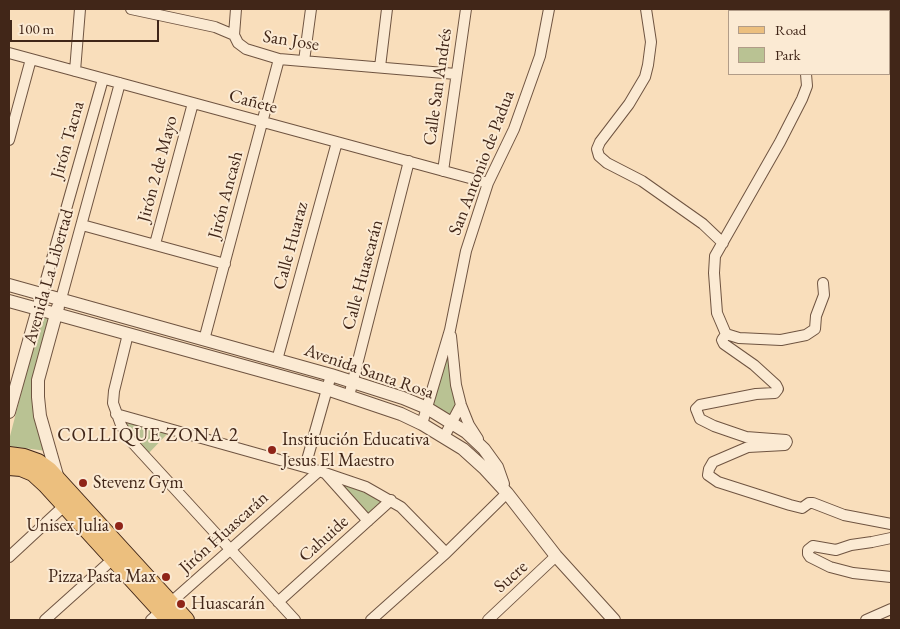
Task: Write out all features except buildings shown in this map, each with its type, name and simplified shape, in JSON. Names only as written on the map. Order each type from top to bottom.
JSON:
[{"type":"main road","points":[[9,455],[24,457],[38,462],[49,470],[163,614]]},
{"type":"main road","points":[[9,467],[21,468],[33,473],[163,614],[186,620]]},
{"type":"street","points":[[75,71],[80,9]]},
{"type":"street","name":"San Jose","points":[[131,9],[155,11],[215,27],[234,35],[238,43],[246,49],[279,59],[456,74]]},
{"type":"street","points":[[234,35],[236,9]]},
{"type":"street","points":[[304,61],[311,9]]},
{"type":"street","points":[[380,67],[387,9]]},
{"type":"street","name":"Calle San Andrés","points":[[443,170],[466,9]]},
{"type":"street","name":"San Antonio de Padua","points":[[422,424],[450,330],[466,251],[488,183],[514,129],[540,56],[549,9]]},
{"type":"street","points":[[646,9],[650,42],[645,77],[600,142],[598,153],[600,158],[607,163],[642,181],[703,224],[723,243]]},
{"type":"street","name":"Cañete","points":[[9,53],[488,183]]},
{"type":"street","points":[[10,133],[31,59]]},
{"type":"street","name":"Jirón Ancash","points":[[204,340],[279,59]]},
{"type":"street","points":[[806,75],[807,86],[802,99],[780,142],[715,256],[714,273],[717,313],[726,334],[739,338],[781,340],[806,335],[815,329],[816,316],[824,295],[823,284]]},
{"type":"street","name":"Jirón Tacna","points":[[9,412],[13,382],[38,309],[103,79]]},
{"type":"street","name":"Avenida La Libertad","points":[[59,482],[40,416],[38,380],[120,83]]},
{"type":"street","name":"Jirón 2 de Mayo","points":[[155,244],[193,103]]},
{"type":"street","name":"Calle Huaraz","points":[[277,360],[336,142]]},
{"type":"street","name":"Calle Huascarán","points":[[349,396],[409,161]]},
{"type":"street","points":[[82,225],[225,264]]},
{"type":"street","name":"Avenida Santa Rosa","points":[[9,285],[352,381],[427,408],[466,432],[484,449],[497,468],[507,493]]},
{"type":"street","name":"Avenida Santa Rosa","points":[[9,301],[349,396],[422,424],[463,449],[507,493]]},
{"type":"street","name":"San Antonio de Padua","points":[[450,330],[456,385],[461,405],[469,425],[484,449]]},
{"type":"street","points":[[128,334],[113,402],[116,414],[130,440],[295,620]]},
{"type":"street","points":[[726,334],[722,340],[724,344],[754,365],[778,389],[775,393],[756,394],[700,405],[696,409],[700,419],[746,437],[786,440],[787,442],[785,445],[748,447],[713,462],[708,469],[708,475],[718,482],[790,505],[802,508],[809,503],[813,503],[844,515],[891,524]]},
{"type":"street","points":[[305,467],[331,375]]},
{"type":"street","points":[[444,437],[461,405]]},
{"type":"street","points":[[116,414],[305,467],[366,487],[401,507],[446,553]]},
{"type":"street","points":[[322,472],[368,521]]},
{"type":"street","name":"Jirón Huascarán","points":[[163,614],[229,549],[322,472]]},
{"type":"street","points":[[371,620],[446,553],[507,493],[556,556],[614,620]]},
{"type":"street","name":"Cahuide","points":[[278,602],[391,500]]},
{"type":"street","points":[[9,557],[64,506]]},
{"type":"street","points":[[891,538],[851,545],[836,550],[813,546],[808,550],[808,554],[810,557],[830,567],[853,573],[891,577]]},
{"type":"street","name":"Sucre","points":[[488,620],[556,556]]},
{"type":"street","points":[[45,620],[113,559]]},
{"type":"street","points":[[866,620],[890,610]]},
{"type":"green space","points":[[41,317],[51,319],[34,383],[46,451],[9,446]]},
{"type":"green space","points":[[448,345],[450,379],[456,403],[450,416],[432,405]]},
{"type":"green space","points":[[127,421],[168,433],[148,454],[128,428]]},
{"type":"green space","points":[[339,482],[384,500],[368,515]]},
{"type":"place","name":"Institución Educativa Jesus El Maestro","points":[[272,450]]},
{"type":"place","name":"Stevenz Gym","points":[[83,483]]},
{"type":"place","name":"Unisex Julia","points":[[119,526]]},
{"type":"place","name":"Pizza Pasta Max","points":[[166,577]]},
{"type":"place","name":"Huascarán","points":[[181,604]]},
{"type":"district","name":"COLLIQUE ZONA 2","points":[[148,436]]}]
